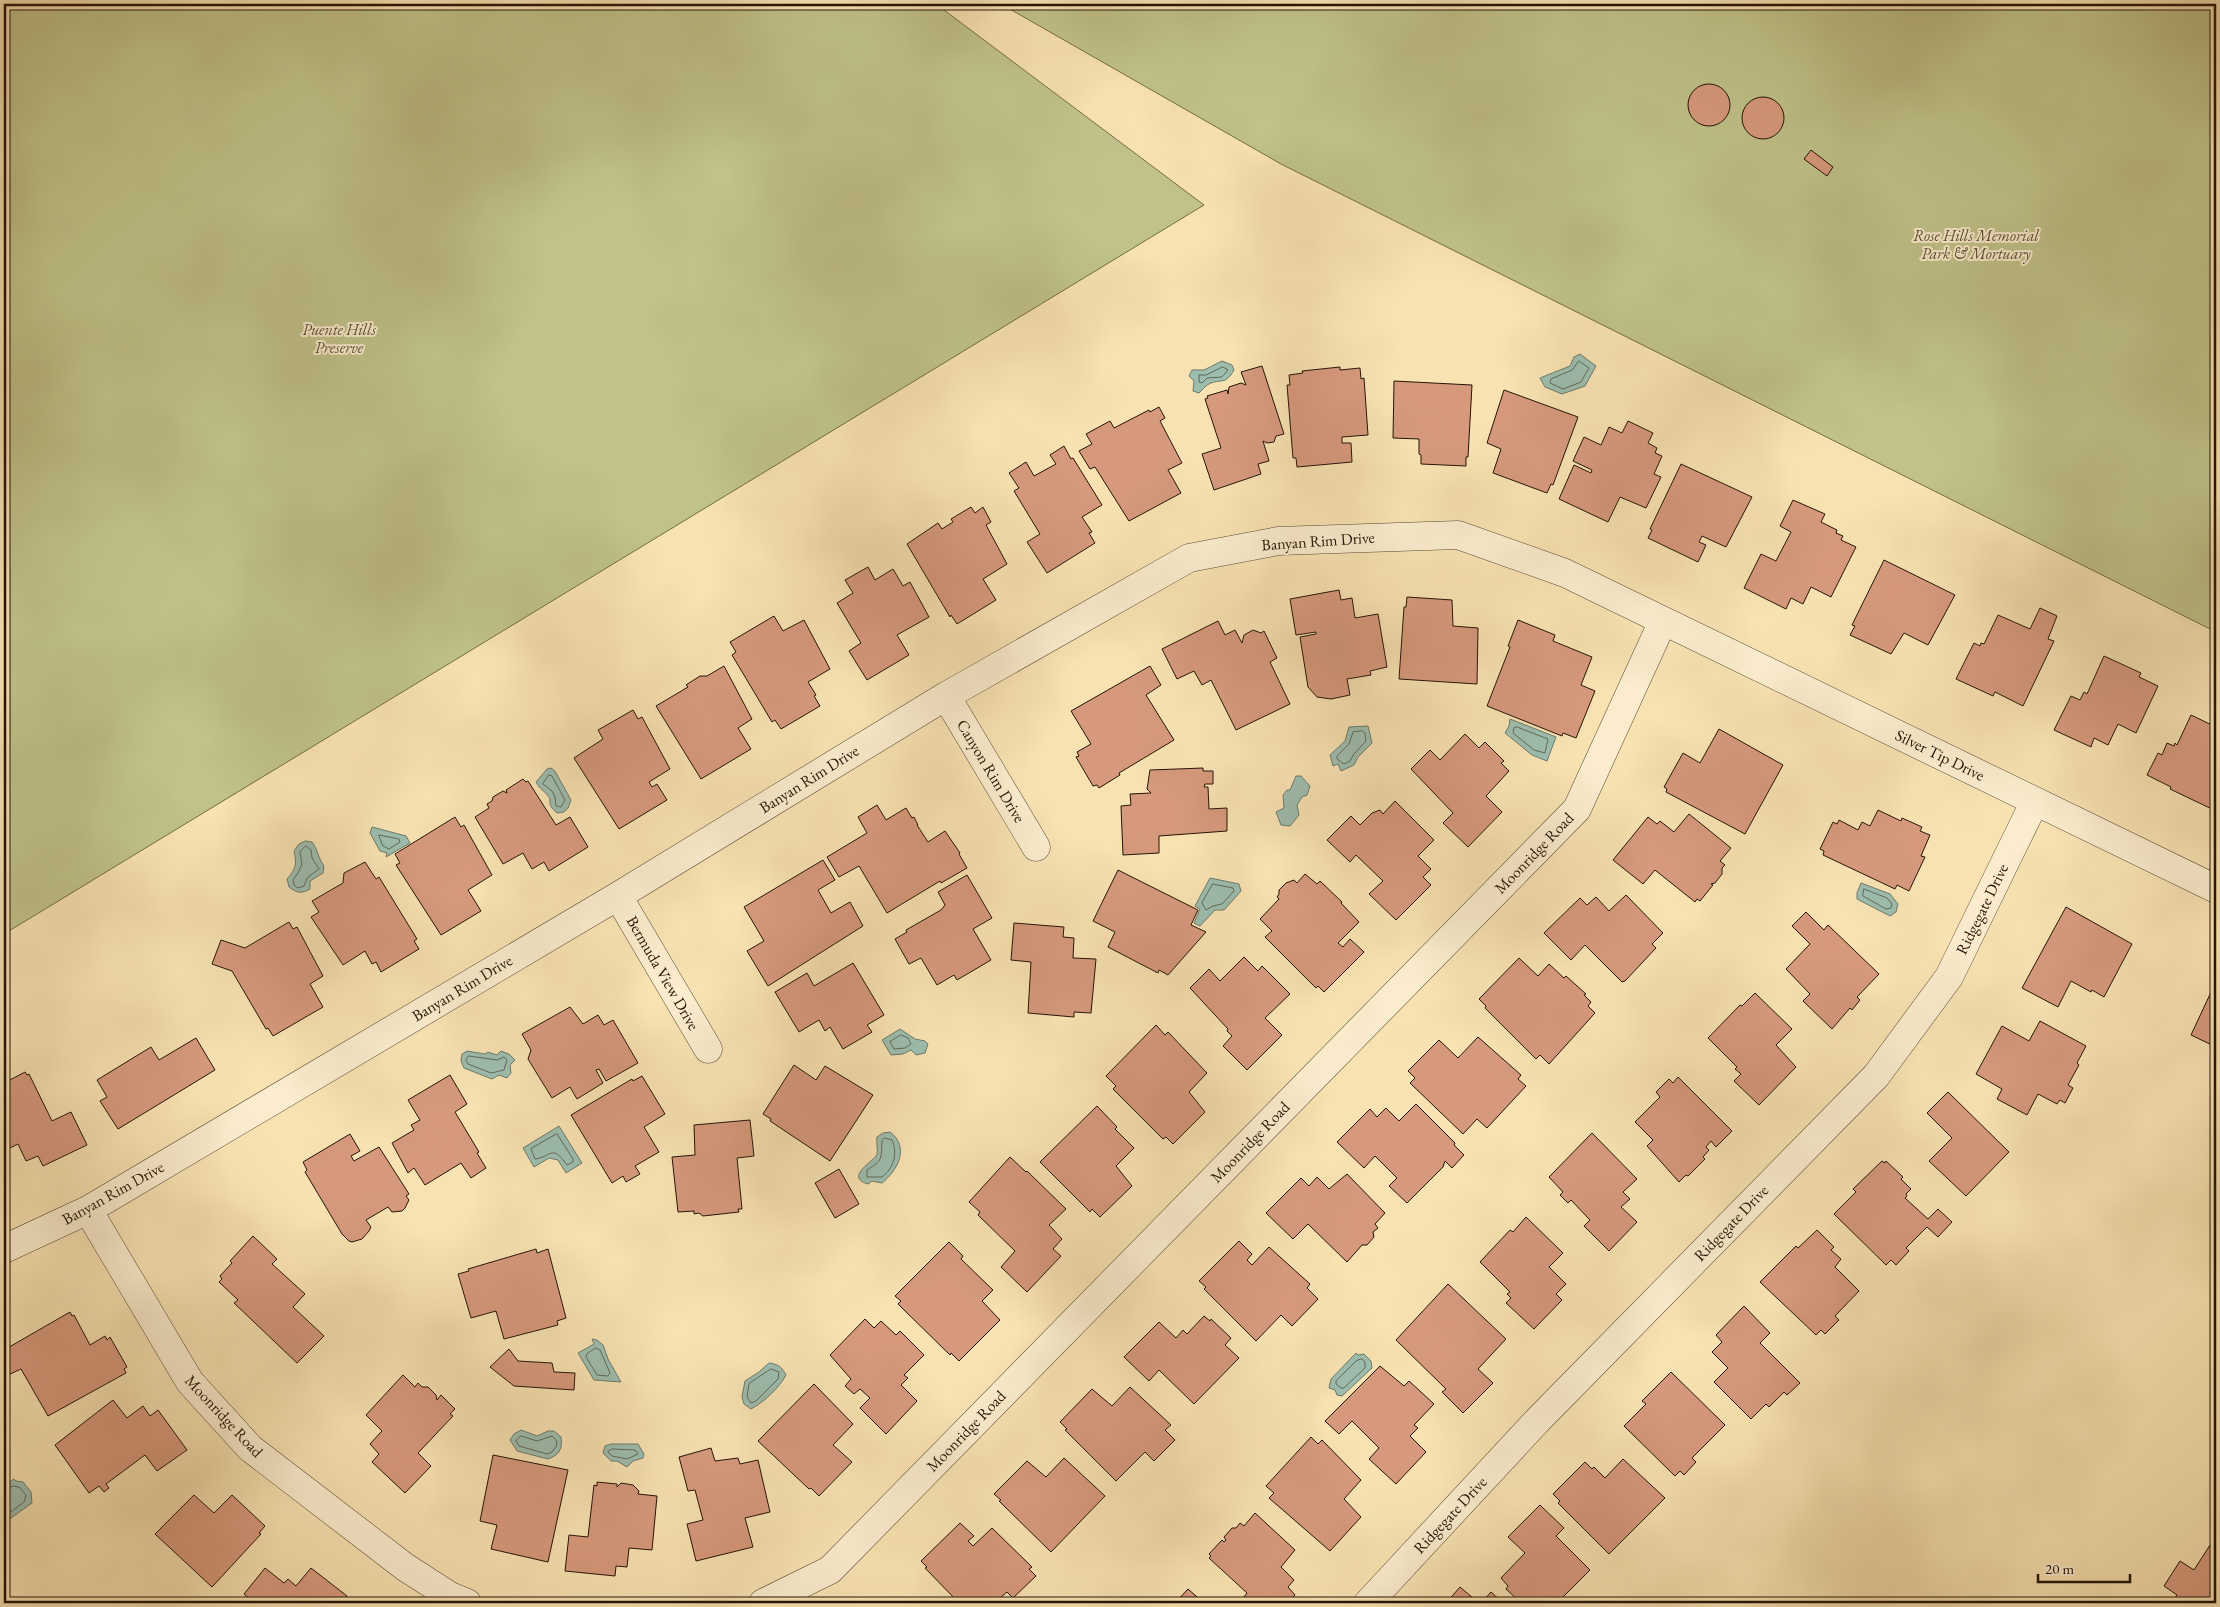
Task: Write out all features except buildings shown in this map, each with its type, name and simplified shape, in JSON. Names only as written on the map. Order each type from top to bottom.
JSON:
[{"type":"street","name":"Banyan Rim Drive","points":[[4,1249],[88,1210],[618,896],[946,696],[1189,558],[1278,541],[1458,535],[1565,573],[1663,620]]},
{"type":"street","name":"Silver Tip Drive","points":[[1663,620],[2216,890]]},
{"type":"street","name":"Moonridge Road","points":[[763,1603],[830,1570],[1577,809],[1663,620]]},
{"type":"street","name":"Canyon Rim Drive","points":[[946,696],[1036,847]]},
{"type":"street","name":"Ridgegate Drive","points":[[1368,1603],[1537,1421],[1876,1076],[1948,977],[2035,801]]},
{"type":"street","name":"Bermuda View Drive","points":[[618,896],[708,1049]]},
{"type":"street","name":"Moonridge Road","points":[[88,1210],[190,1382],[250,1448],[405,1567],[450,1596],[467,1603]]},
{"type":"green space","name":"Puente Hills Preserve","points":[[4,4],[936,4],[1204,205],[4,934]]},
{"type":"green space","name":"Rose Hills Memorial Park & Mortuary","points":[[1001,4],[2216,4],[2216,632],[1281,164]]},
{"type":"water","points":[[1580,354],[1596,366],[1585,386],[1562,394],[1545,387],[1540,378],[1570,366],[1574,357]]},
{"type":"water","points":[[1222,361],[1232,365],[1234,370],[1231,375],[1223,381],[1209,384],[1199,393],[1193,391],[1194,381],[1189,376],[1192,370],[1204,370]]},
{"type":"water","points":[[1510,719],[1556,737],[1547,761],[1532,755],[1505,733]]},
{"type":"water","points":[[1368,726],[1372,743],[1358,757],[1354,765],[1341,771],[1338,764],[1333,766],[1330,755],[1345,741],[1349,727]]},
{"type":"water","points":[[551,768],[555,771],[571,800],[564,812],[557,813],[554,810],[550,805],[550,799],[536,782],[547,769]]},
{"type":"water","points":[[1296,776],[1301,776],[1310,786],[1307,795],[1302,797],[1297,805],[1299,815],[1290,826],[1281,825],[1276,812],[1284,808],[1283,795],[1287,790],[1290,790]]},
{"type":"water","points":[[372,827],[406,836],[410,843],[386,857],[387,853],[380,851],[370,833]]},
{"type":"water","points":[[305,841],[312,842],[324,866],[323,873],[310,881],[310,889],[299,892],[289,887],[287,879],[295,866],[294,851],[299,844]]},
{"type":"water","points":[[1210,878],[1239,884],[1241,891],[1224,910],[1215,910],[1200,926],[1194,923],[1200,909],[1195,906]]},
{"type":"water","points":[[1861,883],[1890,894],[1898,904],[1896,912],[1890,916],[1857,899]]},
{"type":"water","points":[[900,1029],[915,1039],[925,1041],[928,1044],[925,1053],[916,1055],[911,1050],[903,1054],[891,1055],[882,1040]]},
{"type":"water","points":[[467,1051],[485,1054],[488,1052],[497,1055],[501,1051],[509,1054],[515,1060],[510,1065],[511,1073],[507,1078],[499,1075],[492,1079],[464,1068],[461,1061],[462,1054]]},
{"type":"water","points":[[559,1126],[582,1163],[566,1173],[558,1160],[549,1158],[534,1167],[523,1148]]},
{"type":"water","points":[[890,1132],[896,1138],[900,1151],[900,1158],[893,1172],[882,1183],[872,1181],[868,1184],[861,1181],[860,1173],[877,1154],[877,1137],[883,1133]]},
{"type":"water","points":[[592,1339],[597,1340],[603,1345],[608,1359],[621,1382],[594,1380],[578,1353],[594,1344]]},
{"type":"water","points":[[1356,1353],[1358,1355],[1364,1354],[1371,1361],[1372,1368],[1342,1396],[1337,1395],[1335,1390],[1329,1388],[1331,1379]]},
{"type":"water","points":[[769,1363],[779,1366],[786,1375],[771,1394],[751,1409],[744,1404],[742,1397],[745,1381]]},
{"type":"water","points":[[521,1430],[537,1436],[548,1431],[554,1431],[561,1437],[559,1451],[555,1456],[548,1459],[517,1451],[510,1440],[514,1434]]},
{"type":"water","points":[[611,1444],[638,1444],[644,1454],[643,1458],[633,1461],[627,1467],[617,1461],[611,1461],[603,1453],[605,1446]]},
{"type":"water","points":[[14,1479],[23,1482],[31,1492],[32,1503],[4,1523],[4,1486]]}]
